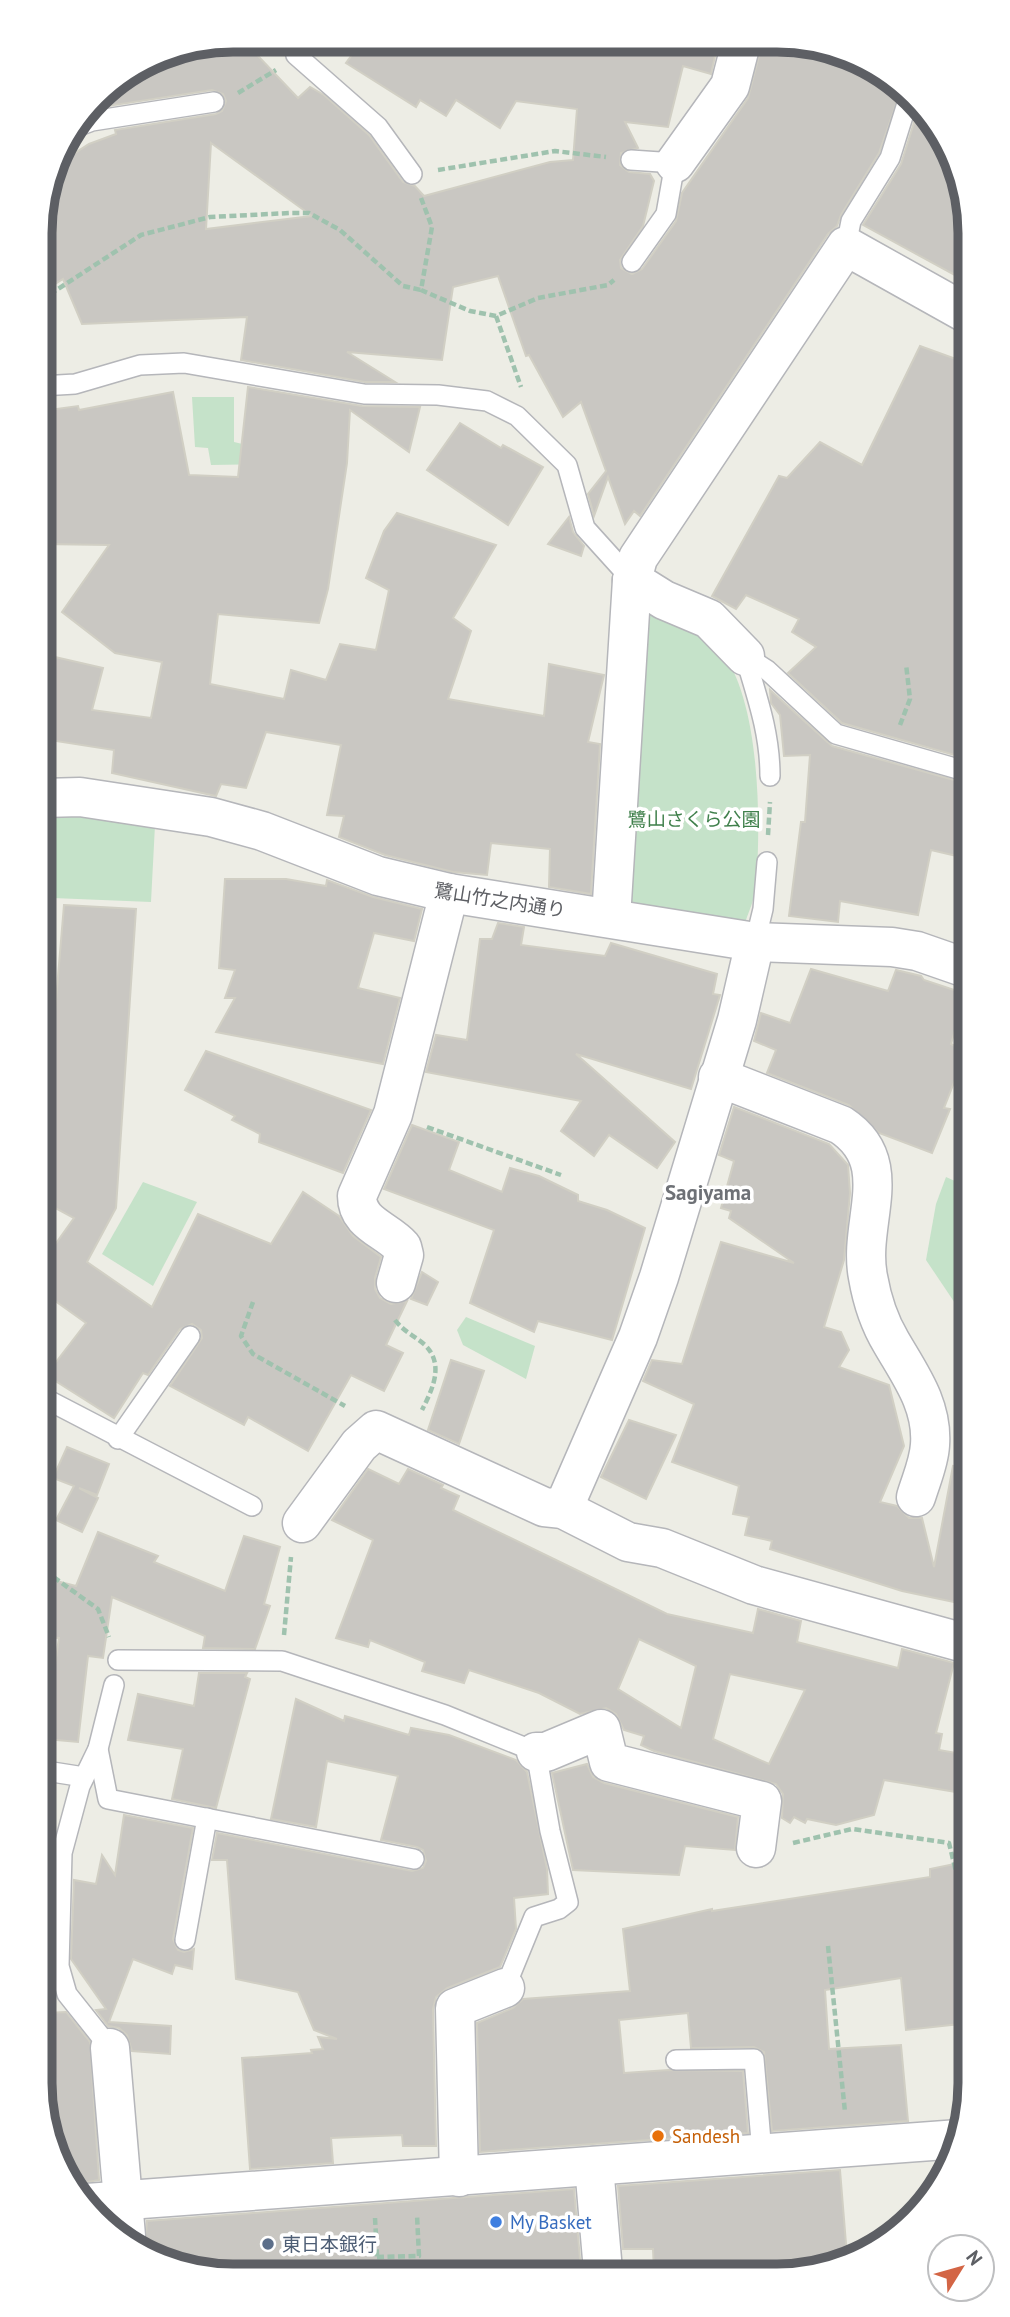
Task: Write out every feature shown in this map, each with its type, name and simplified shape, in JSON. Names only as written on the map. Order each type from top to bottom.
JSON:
[{"type":"street","points":[[675,163],[730,86],[738,53]]},
{"type":"street","points":[[611,918],[632,580],[638,558],[846,246],[958,309]]},
{"type":"street","points":[[632,580],[664,600],[709,619],[744,656]]},
{"type":"street","name":"鷺山竹之内通り","points":[[53,798],[80,797],[147,805],[211,817],[262,831],[378,876],[449,893],[755,942],[892,947],[930,955],[958,965]]},
{"type":"street","points":[[396,1283],[404,1255],[402,1247],[363,1217],[357,1208],[357,1196],[393,1114],[449,893]]},
{"type":"street","points":[[563,1509],[638,1337],[681,1209],[737,1020],[755,942]]},
{"type":"street","points":[[718,1077],[841,1125],[855,1135],[872,1160],[873,1179],[865,1266],[870,1290],[878,1316],[916,1383],[928,1421],[930,1444],[916,1497]]},
{"type":"street","points":[[297,1535],[364,1439],[391,1436],[544,1507],[563,1509],[628,1542],[662,1548],[754,1585],[957,1641]]},
{"type":"street","points":[[536,1752],[546,1752],[601,1729],[609,1762],[762,1801],[756,1848]]},
{"type":"street","points":[[460,2177],[455,2008],[505,1989]]},
{"type":"street","points":[[110,2048],[112,2213],[373,2182],[948,2140]]},
{"type":"street","points":[[594,2166],[602,2264]]},
{"type":"lane","points":[[303,53],[378,127],[412,174]]},
{"type":"lane","points":[[92,121],[214,102]]},
{"type":"lane","points":[[846,246],[851,220],[890,158],[906,107]]},
{"type":"lane","points":[[631,160],[675,163],[666,214],[632,262]]},
{"type":"lane","points":[[53,385],[75,384],[140,365],[184,363],[364,394],[439,395],[487,401],[517,416],[567,465],[585,528],[632,580]]},
{"type":"lane","points":[[744,656],[767,670],[836,734],[958,769]]},
{"type":"lane","points":[[744,656],[764,712],[770,746],[770,776]]},
{"type":"lane","points":[[755,942],[763,909],[767,862]]},
{"type":"lane","points":[[118,1439],[190,1336]]},
{"type":"lane","points":[[53,1403],[118,1439],[252,1506]]},
{"type":"lane","points":[[118,1660],[282,1661],[445,1715],[536,1752],[550,1831],[568,1902],[559,1909],[534,1917],[505,1989]]},
{"type":"lane","points":[[110,2048],[67,1994],[59,1966],[62,1853],[85,1777],[98,1749],[114,1685]]},
{"type":"lane","points":[[98,1749],[108,1798],[414,1859]]},
{"type":"lane","points":[[53,1772],[85,1777]]},
{"type":"lane","points":[[185,1940],[207,1818]]},
{"type":"lane","points":[[676,2060],[754,2060],[762,2154]]},
{"type":"path","points":[[214,102],[242,92],[292,53]]},
{"type":"path","points":[[421,290],[432,227],[412,174],[555,151],[631,160]]},
{"type":"path","points":[[53,292],[141,235],[210,217],[309,213],[340,230],[403,286],[421,290],[470,311],[496,316],[538,298],[608,285],[632,262]]},
{"type":"path","points":[[891,749],[910,699],[905,664]]},
{"type":"path","points":[[767,862],[770,776]]},
{"type":"path","points":[[393,1114],[561,1175]]},
{"type":"path","points":[[253,1302],[242,1327],[242,1336],[253,1354],[361,1414],[391,1436],[436,1383],[436,1369],[425,1345],[401,1329],[392,1315],[390,1305],[396,1283]]},
{"type":"path","points":[[282,1661],[297,1535]]},
{"type":"path","points":[[53,1577],[98,1609],[118,1660]]},
{"type":"path","points":[[756,1848],[802,1842],[852,1829],[949,1843],[957,1876]]},
{"type":"path","points":[[828,1946],[848,2148]]},
{"type":"path","points":[[377,2258],[419,2256],[415,2180]]},
{"type":"path","points":[[373,2182],[377,2264]]},
{"type":"green space","points":[[192,397],[234,397],[234,442],[268,450],[263,464],[211,465],[208,448],[195,447]]},
{"type":"green space","name":"鷺山さくら公園","points":[[660,609],[698,632],[718,648],[732,669],[743,696],[750,727],[758,796],[755,890],[744,926],[633,910],[628,886],[645,618]]},
{"type":"green space","points":[[53,811],[155,825],[151,902],[53,898]]},
{"type":"green space","points":[[946,1177],[957,1182],[957,1307],[926,1260],[936,1204]]},
{"type":"green space","points":[[143,1182],[197,1202],[153,1286],[102,1254]]},
{"type":"green space","points":[[466,1317],[535,1346],[526,1379],[463,1345],[457,1330]]},
{"type":"building","points":[[222,53],[255,53],[298,98],[310,87],[324,95],[369,135],[403,182],[415,186],[424,196],[550,162],[573,160],[577,109],[516,101],[500,128],[456,100],[446,116],[420,100],[416,107],[346,63],[353,53],[716,53],[711,74],[683,66],[668,127],[625,122],[638,148],[621,153],[620,165],[629,172],[650,174],[654,181],[643,226],[620,260],[621,268],[632,274],[642,269],[676,221],[682,193],[748,98],[760,53],[788,53],[835,62],[857,71],[898,99],[879,153],[837,226],[828,234],[640,516],[634,511],[625,524],[608,477],[594,516],[588,494],[606,471],[581,402],[563,417],[529,355],[526,356],[498,276],[453,287],[442,360],[347,352],[395,382],[365,382],[241,360],[247,317],[82,324],[63,279],[53,285],[54,210],[69,157],[89,144],[116,134],[115,130],[216,114],[222,111],[226,101],[223,94],[212,90],[108,106],[133,83],[175,62]],"holes":[[[211,143],[312,216],[206,229]]]},
{"type":"building","points":[[916,117],[944,164],[951,187],[957,219],[954,224],[957,226],[958,234],[958,277],[863,225],[901,164]]},
{"type":"building","points":[[920,346],[958,360],[958,756],[842,723],[788,673],[816,647],[792,632],[799,619],[746,595],[736,609],[712,596],[779,476],[787,478],[820,442],[862,465]]},
{"type":"building","points":[[248,387],[362,406],[420,407],[409,452],[350,410],[347,463],[328,589],[319,623],[218,614],[210,684],[284,699],[291,670],[326,680],[340,644],[376,650],[389,590],[366,578],[384,531],[397,513],[496,545],[453,618],[471,631],[448,699],[544,716],[549,664],[604,675],[588,742],[600,744],[591,894],[549,887],[550,849],[491,843],[487,875],[453,872],[385,855],[339,837],[344,816],[327,815],[341,745],[266,732],[246,788],[221,784],[216,796],[112,773],[114,750],[53,741],[53,657],[103,668],[92,710],[151,718],[162,662],[115,653],[62,612],[109,545],[53,544],[53,409],[78,406],[79,410],[173,392],[189,475],[238,477]]},
{"type":"building","points":[[460,423],[501,448],[503,445],[543,467],[508,525],[427,470]]},
{"type":"building","points":[[569,517],[573,532],[584,546],[581,556],[548,544]]},
{"type":"building","points":[[770,690],[832,746],[958,781],[958,856],[931,850],[918,915],[840,901],[838,922],[789,916],[801,822],[805,822],[810,755],[784,756],[780,715],[771,703]]},
{"type":"building","points":[[225,879],[286,879],[326,886],[327,880],[373,897],[422,909],[414,941],[374,933],[358,988],[400,998],[383,1064],[216,1032],[235,998],[225,998],[235,970],[219,968]]},
{"type":"building","points":[[64,905],[136,909],[116,1208],[87,1262],[152,1307],[198,1214],[271,1244],[303,1192],[339,1216],[353,1236],[381,1257],[375,1278],[375,1289],[380,1298],[391,1304],[407,1301],[386,1345],[403,1353],[384,1391],[351,1375],[308,1451],[248,1417],[244,1425],[170,1386],[202,1338],[201,1330],[192,1324],[180,1329],[148,1375],[143,1373],[114,1418],[53,1379],[53,1366],[86,1323],[53,1299],[53,1247],[74,1218],[53,1207],[53,1036]]},
{"type":"building","points":[[498,923],[524,927],[521,945],[605,956],[611,943],[717,974],[713,994],[720,995],[691,1089],[576,1054],[675,1142],[657,1168],[609,1135],[594,1156],[561,1131],[581,1101],[426,1072],[436,1035],[467,1040],[480,939],[492,939]]},
{"type":"building","points":[[811,969],[888,991],[896,970],[921,976],[924,980],[958,991],[958,1022],[951,1044],[958,1048],[958,1074],[944,1108],[950,1109],[932,1153],[879,1133],[849,1105],[767,1073],[776,1050],[754,1041],[761,1013],[790,1023]]},
{"type":"building","points":[[206,1051],[371,1110],[343,1173],[259,1142],[260,1134],[232,1120],[235,1116],[185,1090]]},
{"type":"building","points":[[734,1107],[829,1144],[848,1165],[850,1193],[844,1260],[824,1327],[841,1332],[849,1350],[839,1367],[889,1385],[904,1446],[880,1502],[897,1506],[909,1518],[922,1518],[934,1567],[953,1466],[957,1467],[957,1603],[902,1591],[770,1549],[772,1541],[745,1535],[749,1517],[733,1514],[739,1486],[672,1462],[694,1404],[643,1381],[652,1360],[682,1364],[721,1242],[794,1263],[729,1218],[731,1211],[721,1208],[734,1161],[719,1155]]},
{"type":"building","points":[[412,1125],[459,1142],[449,1170],[502,1192],[510,1168],[539,1176],[578,1195],[578,1201],[607,1210],[645,1228],[612,1340],[538,1321],[534,1332],[470,1303],[494,1230],[384,1189]]},
{"type":"building","points":[[422,1272],[438,1282],[427,1305],[411,1299]]},
{"type":"building","points":[[451,1360],[484,1371],[459,1444],[428,1430]]},
{"type":"building","points":[[629,1420],[676,1435],[646,1499],[601,1477]]},
{"type":"building","points":[[67,1447],[109,1464],[97,1495],[79,1488],[98,1498],[82,1532],[56,1520],[74,1486],[53,1478]]},
{"type":"building","points":[[368,1469],[399,1484],[408,1469],[443,1485],[441,1488],[459,1496],[453,1510],[667,1614],[753,1633],[758,1609],[801,1621],[797,1642],[898,1668],[902,1649],[954,1663],[936,1733],[942,1734],[939,1750],[957,1753],[957,1792],[884,1780],[874,1815],[836,1825],[807,1819],[805,1823],[794,1817],[790,1823],[782,1818],[783,1794],[776,1784],[654,1751],[641,1745],[644,1736],[624,1730],[616,1714],[606,1708],[580,1714],[539,1693],[469,1670],[464,1683],[422,1671],[425,1662],[370,1640],[368,1647],[336,1638],[373,1540],[332,1520]],"holes":[[[639,1639],[696,1666],[681,1728],[618,1689]],[[730,1674],[805,1690],[769,1764],[713,1739]]]},
{"type":"building","points":[[98,1532],[158,1556],[154,1562],[225,1591],[244,1536],[280,1547],[264,1604],[270,1606],[255,1649],[203,1648],[205,1636],[112,1597],[103,1658],[88,1656],[78,1742],[53,1740],[53,1678],[59,1638],[53,1638],[53,1580],[76,1586]]},
{"type":"building","points":[[199,1673],[247,1673],[245,1677],[250,1679],[216,1808],[172,1799],[183,1749],[128,1740],[138,1694],[194,1706]]},
{"type":"building","points":[[296,1699],[344,1721],[345,1716],[409,1735],[411,1728],[449,1735],[516,1760],[527,1772],[547,1869],[548,1894],[514,1898],[516,1929],[500,1967],[447,1988],[436,1997],[433,2009],[436,2146],[403,2146],[402,2135],[331,2138],[333,2163],[250,2169],[242,2058],[312,2053],[311,2050],[323,2049],[318,2037],[337,2039],[314,2030],[298,1992],[236,1979],[227,1860],[212,1860],[217,1833],[412,1871],[423,1868],[426,1861],[423,1850],[417,1847],[381,1840],[398,1776],[327,1761],[316,1827],[271,1819]]},
{"type":"building","points":[[587,1764],[593,1777],[604,1783],[738,1817],[735,1850],[685,1846],[679,1875],[573,1870],[552,1773]]},
{"type":"building","points":[[124,1815],[193,1828],[173,1939],[178,1950],[184,1952],[194,1949],[192,1969],[175,1965],[172,1974],[133,1959],[109,2022],[171,2026],[170,2054],[132,2051],[127,2035],[119,2028],[108,2026],[96,2010],[106,2009],[71,1959],[74,1880],[96,1884],[102,1855],[115,1875]]},
{"type":"building","points":[[957,1863],[957,2024],[906,2030],[901,1978],[825,1990],[829,2049],[901,2045],[908,2121],[772,2131],[764,2052],[754,2047],[691,2048],[688,2013],[619,2020],[624,2073],[669,2070],[743,2071],[748,2133],[480,2152],[477,2023],[513,2008],[523,1999],[630,1991],[623,1929],[712,1909],[930,1877],[930,1869]]},
{"type":"building","points":[[66,2012],[90,2042],[99,2180],[83,2183],[66,2153],[59,2130],[54,2107],[53,2013]]},
{"type":"building","points":[[840,2170],[847,2250],[800,2263],[654,2264],[653,2249],[623,2249],[618,2186]]},
{"type":"building","points":[[574,2189],[580,2264],[222,2264],[175,2255],[153,2246],[145,2241],[147,2221]]},
{"type":"place","name":"Sandesh","points":[[658,2136]]},
{"type":"place","name":"My Basket","points":[[496,2222]]},
{"type":"place","name":"東日本銀行","points":[[268,2244]]},
{"type":"district","name":"Sagiyama","points":[[708,1193]]}]
